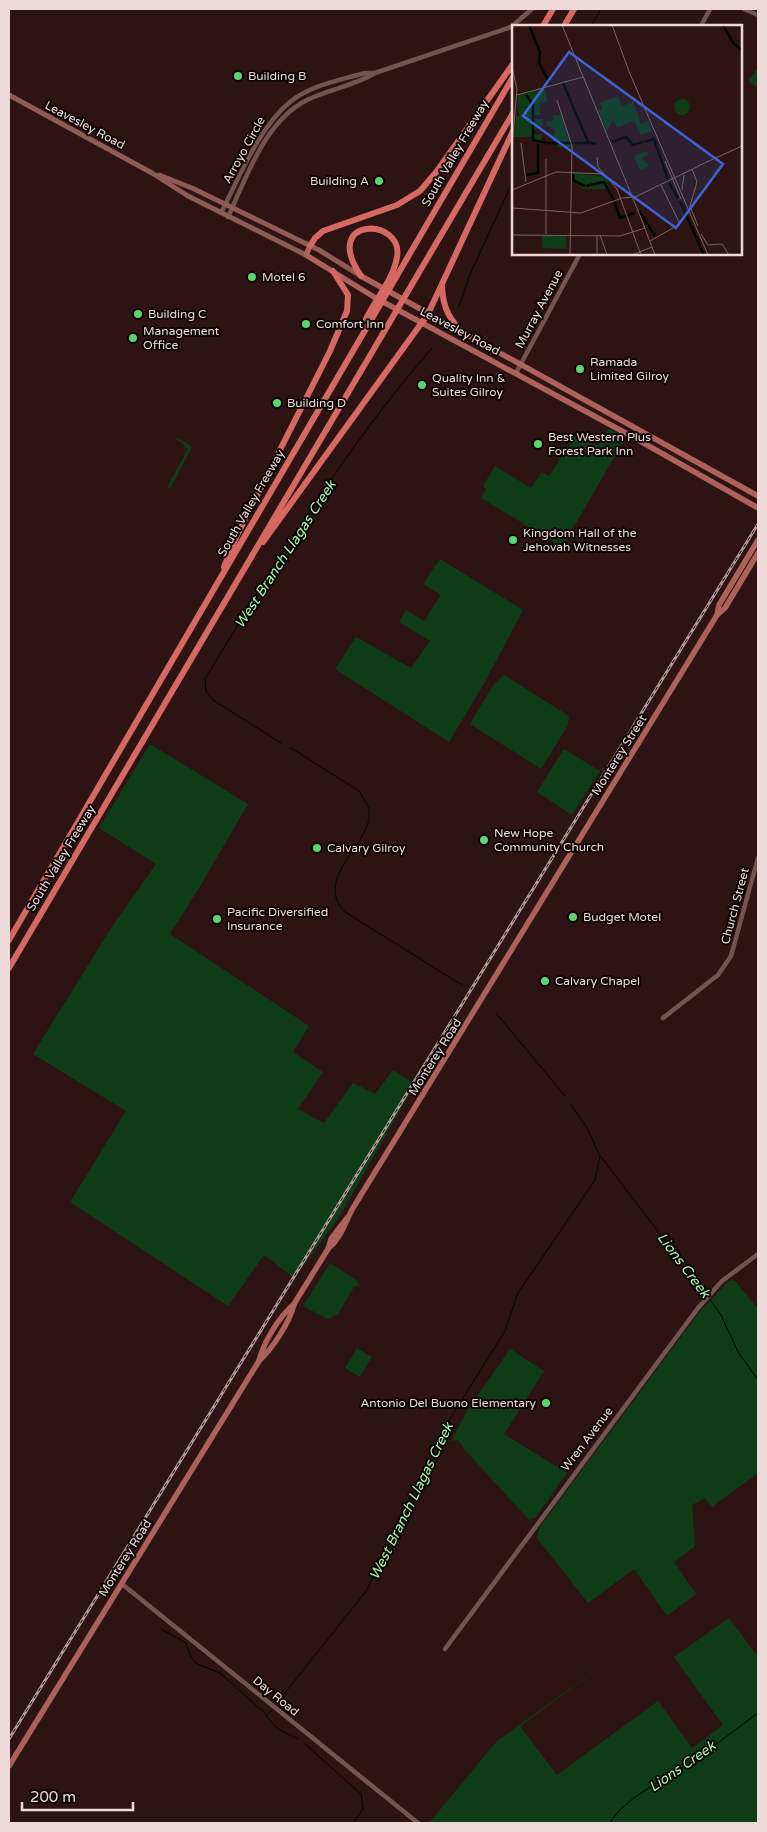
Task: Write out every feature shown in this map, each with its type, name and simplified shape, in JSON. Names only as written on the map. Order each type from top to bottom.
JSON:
[{"type":"highway","points":[[544,25],[554,9]]},
{"type":"highway","points":[[567,25],[576,9]]},
{"type":"highway","points":[[310,246],[323,231],[390,208],[420,191],[438,171],[512,65]]},
{"type":"highway","name":"South Valley Freeway","points":[[9,940],[214,590],[390,280],[512,79]]},
{"type":"highway","name":"South Valley Freeway","points":[[9,968],[512,115]]},
{"type":"highway","points":[[255,550],[267,538],[360,405],[423,323],[512,133]]},
{"type":"highway","points":[[361,276],[352,263],[348,247],[356,234],[370,228],[384,232],[397,246],[397,260],[390,280]]},
{"type":"highway","points":[[214,590],[237,535],[330,351],[347,311],[348,295],[333,271]]},
{"type":"highway","points":[[442,286],[445,310],[450,320],[465,335]]},
{"type":"main road","name":"Leavesley Road","points":[[9,95],[152,173],[188,196],[306,255],[367,293],[516,373],[758,508]]},
{"type":"main road","name":"Leavesley Road","points":[[152,173],[181,182],[310,246],[520,366],[758,496]]},
{"type":"main road","points":[[306,255],[310,246]]},
{"type":"main road","name":"Monterey Street","points":[[717,615],[719,605],[758,540]]},
{"type":"main road","name":"Monterey Street","points":[[539,906],[717,615],[725,608],[758,553]]},
{"type":"main road","name":"Monterey Road","points":[[9,1766],[259,1361],[262,1351],[287,1310],[294,1304],[328,1248],[331,1239],[347,1218],[539,906]]},
{"type":"street","name":"Arroyo Circle","points":[[513,25],[532,9]]},
{"type":"street","points":[[702,25],[710,9]]},
{"type":"street","points":[[744,9],[758,15]]},
{"type":"street","name":"Arroyo Circle","points":[[228,217],[266,140],[285,115],[308,99],[365,79],[375,73],[512,26]]},
{"type":"street","name":"Arroyo Circle","points":[[221,213],[267,127],[290,102],[319,87],[365,73],[375,73]]},
{"type":"street","name":"Murray Avenue","points":[[516,373],[579,255]]},
{"type":"street","name":"Church Street","points":[[663,1018],[723,970],[735,946],[757,868],[758,858]]},
{"type":"street","name":"Wren Avenue","points":[[445,1650],[703,1302],[728,1276],[758,1254]]},
{"type":"street","name":"Day Road","points":[[122,1584],[418,1823]]},
{"type":"green space","points":[[758,68],[758,87],[750,83],[749,79]]},
{"type":"green space","points":[[609,428],[621,436],[623,442],[562,547],[481,498],[486,489],[483,486],[495,466],[531,488],[542,472],[549,476],[576,435],[598,445]]},
{"type":"green space","points":[[178,438],[192,447],[170,489],[167,487],[188,449],[176,439]]},
{"type":"green space","points":[[440,559],[523,610],[486,680],[449,742],[335,669],[356,637],[411,668],[430,641],[399,622],[406,610],[424,621],[441,595],[423,584]]},
{"type":"green space","points":[[504,675],[569,716],[568,725],[541,769],[470,724],[494,684]]},
{"type":"green space","points":[[150,744],[248,804],[170,934],[309,1026],[293,1052],[323,1072],[298,1109],[324,1123],[353,1083],[375,1094],[393,1070],[415,1084],[338,1219],[294,1278],[264,1255],[228,1306],[70,1202],[126,1111],[33,1054],[113,925],[156,864],[99,828]]},
{"type":"green space","points":[[564,749],[600,771],[572,815],[537,792]]},
{"type":"green space","points":[[330,1263],[356,1280],[359,1285],[354,1287],[338,1314],[328,1319],[303,1306]]},
{"type":"green space","points":[[730,1280],[735,1281],[758,1309],[758,1473],[712,1507],[705,1498],[692,1505],[695,1546],[674,1562],[696,1594],[667,1616],[634,1569],[588,1603],[537,1538],[539,1528],[701,1310]]},
{"type":"green space","points":[[357,1348],[372,1357],[360,1377],[345,1368]]},
{"type":"green space","points":[[510,1349],[544,1371],[504,1434],[567,1473],[535,1518],[529,1520],[458,1440],[451,1441],[467,1411]]},
{"type":"green space","points":[[729,1618],[756,1654],[758,1653],[758,1823],[429,1823],[497,1741],[621,1652],[520,1726],[557,1775],[658,1701],[692,1748],[723,1725],[674,1657]]},
{"type":"waterway","name":"West Branch Llagas Creek","points":[[592,25],[601,9]]},
{"type":"waterway","name":"West Branch Llagas Creek","points":[[459,306],[471,272],[512,183]]},
{"type":"waterway","name":"West Branch Llagas Creek","points":[[281,743],[213,700],[206,691],[205,679],[311,509],[369,426],[432,348]]},
{"type":"waterway","name":"West Branch Llagas Creek","points":[[291,748],[359,791],[369,808],[369,821],[337,878],[335,890],[337,901],[345,912],[462,985]]},
{"type":"waterway","name":"West Branch Llagas Creek","points":[[496,1013],[565,1096]]},
{"type":"waterway","name":"West Branch Llagas Creek","points":[[276,1704],[367,1590],[438,1438],[505,1331],[518,1293],[595,1180],[600,1156],[587,1128],[571,1105]]},
{"type":"waterway","name":"Lions Creek","points":[[601,1157],[721,1315],[738,1352],[758,1380]]},
{"type":"waterway","points":[[161,1629],[186,1643],[191,1657],[197,1664],[220,1673],[267,1715]]},
{"type":"waterway","name":"West Branch Llagas Creek","points":[[272,1710],[266,1716],[278,1729],[298,1739]]},
{"type":"waterway","name":"Lions Creek","points":[[610,1823],[616,1814],[635,1797],[690,1763],[758,1713]]},
{"type":"waterway","name":"West Branch Llagas Creek","points":[[305,1744],[361,1794],[363,1809],[353,1823]]},
{"type":"railway","points":[[9,1739],[758,524]]},
{"type":"place","name":"Building B","points":[[238,76]]},
{"type":"place","name":"Building A","points":[[379,181]]},
{"type":"place","name":"Motel 6","points":[[252,277]]},
{"type":"place","name":"Building C","points":[[138,314]]},
{"type":"place","name":"Comfort Inn","points":[[306,324]]},
{"type":"place","name":"Management Office","points":[[133,338]]},
{"type":"place","name":"Ramada Limited Gilroy","points":[[580,369]]},
{"type":"place","name":"Quality Inn & Suites Gilroy","points":[[422,385]]},
{"type":"place","name":"Building D","points":[[277,403]]},
{"type":"place","name":"Best Western Plus Forest Park Inn","points":[[538,444]]},
{"type":"place","name":"Kingdom Hall of the Jehovah Witnesses","points":[[513,540]]},
{"type":"place","name":"New Hope Community Church","points":[[484,840]]},
{"type":"place","name":"Calvary Gilroy","points":[[317,848]]},
{"type":"place","name":"Budget Motel","points":[[573,917]]},
{"type":"place","name":"Pacific Diversified Insurance","points":[[217,919]]},
{"type":"place","name":"Calvary Chapel","points":[[545,981]]},
{"type":"place","name":"Antonio Del Buono Elementary","points":[[546,1403]]}]
